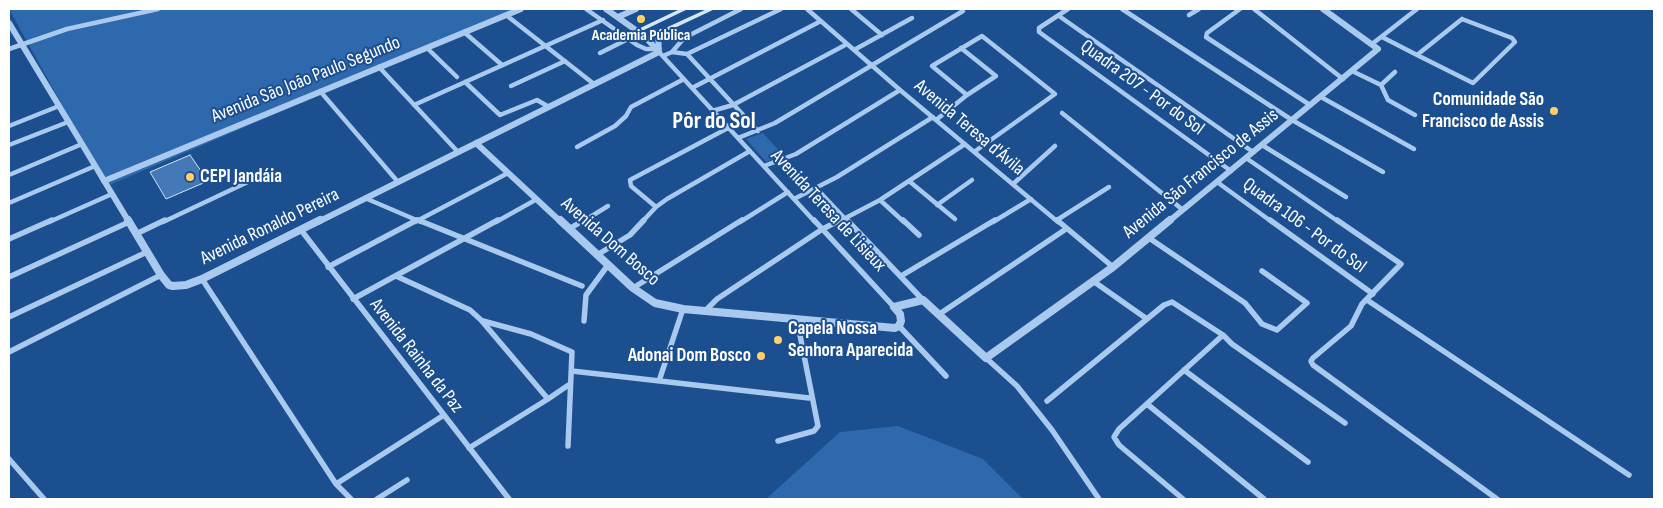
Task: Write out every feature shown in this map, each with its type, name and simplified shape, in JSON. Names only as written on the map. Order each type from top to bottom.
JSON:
[{"type":"main road","points":[[685,9],[637,31],[647,40],[712,9]]},
{"type":"street","points":[[9,49],[75,27],[158,9]]},
{"type":"street","name":"Avenida São João Paulo Segundo","points":[[104,180],[521,9]]},
{"type":"street","points":[[586,9],[628,39],[646,49],[687,54],[781,9]]},
{"type":"street","points":[[606,9],[637,31]]},
{"type":"street","points":[[618,17],[636,9]]},
{"type":"street","points":[[672,52],[684,38],[741,9]]},
{"type":"street","name":"Avenida Teresa d'Ávila","points":[[807,9],[934,119],[1113,267]]},
{"type":"street","points":[[851,9],[882,35]]},
{"type":"street","points":[[1059,16],[1068,9]]},
{"type":"street","points":[[1122,9],[1292,120],[1383,172]]},
{"type":"street","points":[[1189,15],[1199,9]]},
{"type":"street","points":[[1240,9],[1206,33],[1206,37],[1310,105]]},
{"type":"street","points":[[1254,9],[1343,79]]},
{"type":"street","points":[[1323,9],[1372,44],[1417,9]]},
{"type":"street","points":[[738,138],[775,123],[964,11]]},
{"type":"street","points":[[506,15],[594,84]]},
{"type":"street","name":"Quadra 207 - Por do Sol","points":[[1231,171],[1039,32],[1039,28],[1059,16],[1253,152]]},
{"type":"street","points":[[854,50],[912,18]]},
{"type":"street","points":[[1382,37],[1417,55],[1473,83],[1515,42],[1512,38],[1462,18],[1417,55]]},
{"type":"street","points":[[414,105],[602,20]]},
{"type":"street","points":[[692,88],[709,81],[821,20]]},
{"type":"street","points":[[9,23],[161,275],[9,352]]},
{"type":"street","points":[[464,32],[502,65]]},
{"type":"street","points":[[658,34],[660,52]]},
{"type":"street","points":[[967,95],[932,66],[980,37],[984,37],[1055,94],[974,152]]},
{"type":"street","points":[[600,53],[628,39]]},
{"type":"street","points":[[647,40],[660,52]]},
{"type":"street","points":[[712,111],[734,105],[847,44]]},
{"type":"street","name":"Avenida São Francisco de Assis","points":[[986,358],[1113,267],[1149,238],[1378,49],[1372,44]]},
{"type":"street","points":[[427,48],[457,77]]},
{"type":"street","points":[[794,199],[817,189],[934,119],[996,76],[961,48]]},
{"type":"street","name":"Avenida Teresa de Lisieux","points":[[660,52],[821,230],[894,307],[900,314],[901,321],[897,327]]},
{"type":"street","name":"Avenida Ronaldo Pereira","points":[[161,275],[173,286],[186,285],[202,279],[660,52]]},
{"type":"street","points":[[687,54],[709,81],[758,131]]},
{"type":"street","points":[[511,86],[565,61]]},
{"type":"street","points":[[379,67],[458,152]]},
{"type":"street","points":[[1352,71],[1382,85]]},
{"type":"street","points":[[1382,85],[1395,72]]},
{"type":"street","points":[[577,147],[614,126],[626,116],[631,108],[684,79]]},
{"type":"street","points":[[465,82],[500,115],[537,100],[549,107]]},
{"type":"street","points":[[1382,85],[1388,100],[1416,115]]},
{"type":"street","points":[[764,166],[796,154],[900,90]]},
{"type":"street","points":[[320,91],[398,182]]},
{"type":"street","points":[[1321,97],[1414,149]]},
{"type":"street","points":[[9,126],[59,106]]},
{"type":"street","points":[[1062,113],[1183,210]]},
{"type":"street","points":[[9,145],[68,122]]},
{"type":"street","points":[[656,207],[631,186],[629,183],[633,178],[728,128]]},
{"type":"street","name":"Avenida Dom Bosco","points":[[476,143],[633,288],[655,303],[704,311],[897,327]]},
{"type":"street","points":[[9,175],[82,144]]},
{"type":"street","points":[[704,311],[717,299],[821,230],[880,200],[965,144]]},
{"type":"street","points":[[1262,145],[1346,197]]},
{"type":"street","points":[[1013,184],[1055,146]]},
{"type":"street","points":[[598,255],[632,233],[656,207],[750,150]]},
{"type":"street","name":"Quadra 106 - Por do Sol","points":[[1217,182],[1373,294],[1401,264],[1246,158]]},
{"type":"street","points":[[9,203],[95,166]]},
{"type":"street","points":[[328,267],[508,173]]},
{"type":"street","points":[[136,234],[252,180]]},
{"type":"street","points":[[937,205],[972,180]]},
{"type":"street","points":[[909,181],[955,219]]},
{"type":"street","points":[[1057,220],[1109,187]]},
{"type":"street","points":[[817,189],[847,218],[938,315],[1017,386],[1040,415],[1099,499]]},
{"type":"street","points":[[633,288],[788,192]]},
{"type":"street","points":[[9,239],[112,194]]},
{"type":"street","points":[[365,198],[582,286]]},
{"type":"street","points":[[353,299],[537,199]]},
{"type":"street","points":[[901,276],[1031,199]]},
{"type":"street","points":[[880,200],[919,235]]},
{"type":"street","points":[[569,229],[608,206]]},
{"type":"street","points":[[9,277],[129,222]]},
{"type":"street","points":[[938,315],[1066,229]]},
{"type":"street","name":"Avenida Rainha da Paz","points":[[301,230],[509,499]]},
{"type":"street","points":[[1149,238],[1203,272],[1245,303],[1262,324],[1271,330],[1277,330],[1307,303],[1262,271]]},
{"type":"street","points":[[9,317],[147,252]]},
{"type":"street","points":[[584,320],[586,295],[608,265]]},
{"type":"street","points":[[396,276],[460,304],[481,320],[548,399]]},
{"type":"street","points":[[202,279],[336,484],[351,499]]},
{"type":"street","points":[[1093,281],[1147,319]]},
{"type":"street","points":[[1373,294],[1360,307],[1353,323],[1311,361],[1313,365],[1497,499]]},
{"type":"street","points":[[894,307],[923,300]]},
{"type":"street","points":[[1367,300],[1629,475]]},
{"type":"street","points":[[1047,401],[1164,305],[1175,303],[1346,423]]},
{"type":"street","points":[[659,381],[684,309]]},
{"type":"street","points":[[481,320],[531,334],[570,350],[573,356],[568,446]]},
{"type":"street","points":[[778,441],[814,431],[818,426],[797,320]]},
{"type":"street","points":[[897,327],[946,376]]},
{"type":"street","points":[[1183,499],[1114,439],[1119,429],[1223,335]]},
{"type":"street","points":[[1184,370],[1308,462]]},
{"type":"street","points":[[572,371],[809,398]]},
{"type":"street","points":[[469,448],[570,384]]},
{"type":"street","points":[[1147,404],[1264,499]]},
{"type":"street","points":[[336,484],[444,415]]},
{"type":"street","points":[[9,459],[44,499]]},
{"type":"street","points":[[377,499],[407,480]]},
{"type":"shaded area","points":[[9,9],[521,9],[107,186]]},
{"type":"shaded area","points":[[763,133],[783,155],[766,162],[746,139]]},
{"type":"shaded area","points":[[898,426],[983,459],[1023,499],[766,499],[840,432]]},
{"type":"building","name":"CEPI Jandáia","points":[[190,155],[208,181],[166,199],[150,172]]},
{"type":"place","name":"Academia Pública","points":[[641,19]]},
{"type":"place","name":"Comunidade São Francisco de Assis","points":[[1554,111]]},
{"type":"place","name":"CEPI Jandáia","points":[[190,177]]},
{"type":"place","name":"Capela Nossa Senhora Aparecida","points":[[778,340]]},
{"type":"place","name":"Adonai Dom Bosco","points":[[761,356]]},
{"type":"district","name":"Pôr do Sol","points":[[714,122]]}]
